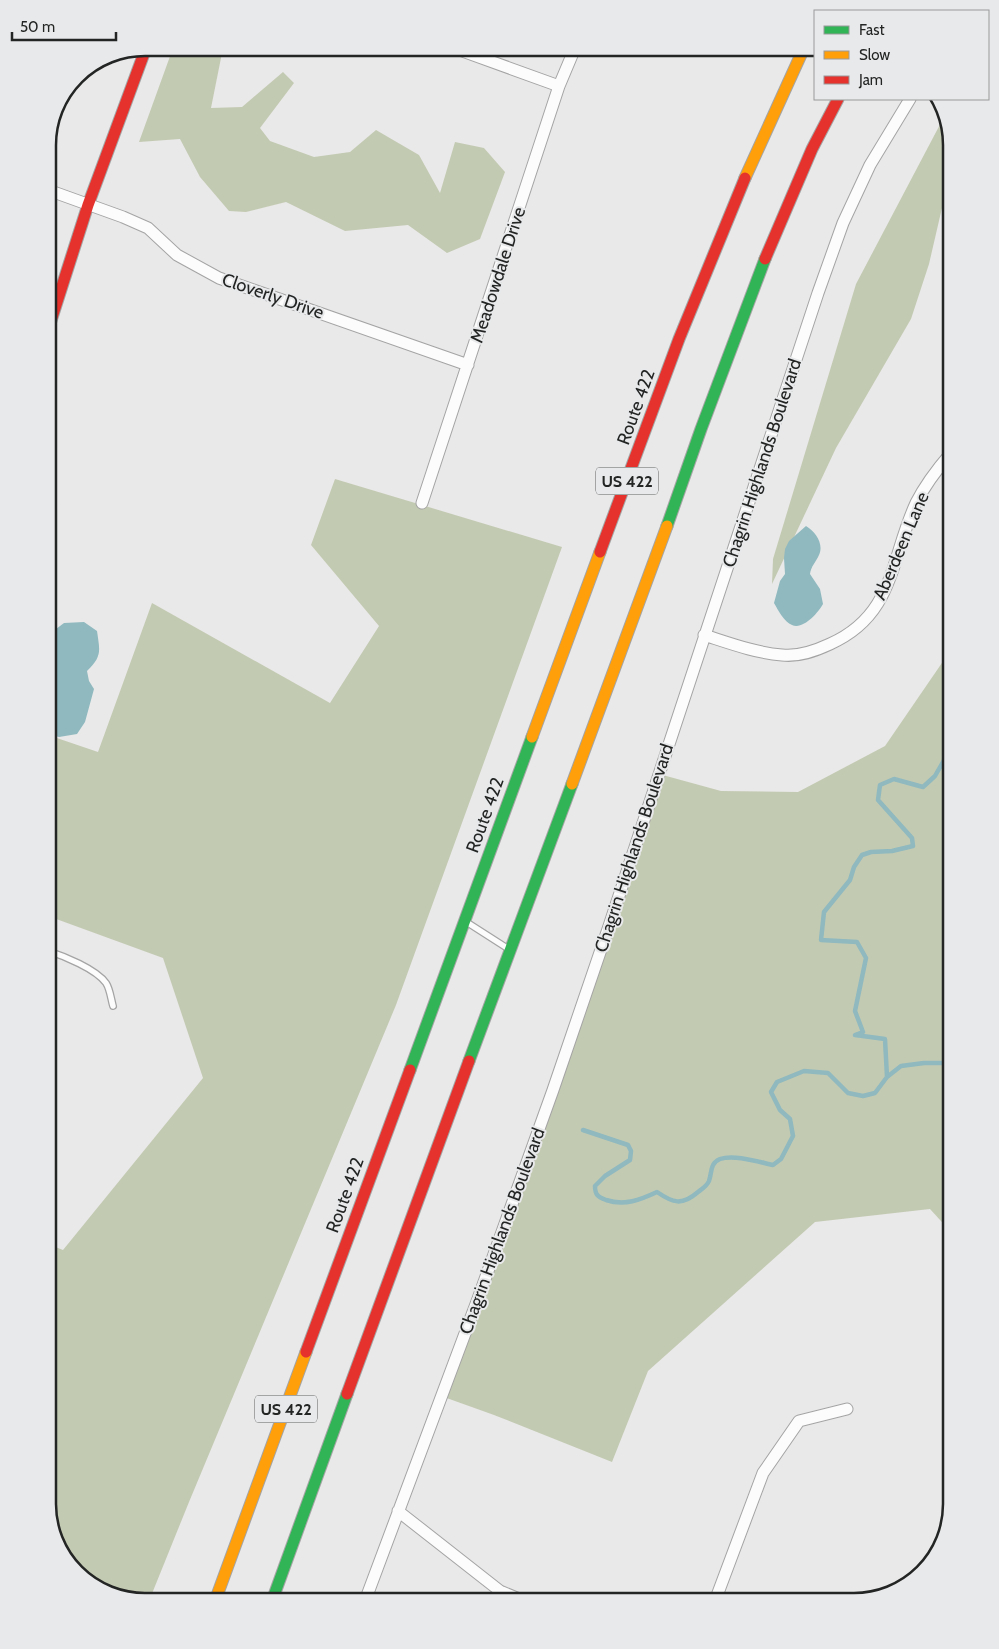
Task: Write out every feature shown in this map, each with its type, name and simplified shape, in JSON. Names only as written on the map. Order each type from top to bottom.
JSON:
[{"type":"main road","points":[[56,305],[88,205],[143,56]]},
{"type":"main road","name":"Route 422","points":[[218,1593],[494,839],[710,259],[776,105],[800,56]]},
{"type":"main road","name":"US 422","points":[[275,1593],[402,1241],[634,618],[701,429],[766,260],[812,149],[837,100]]},
{"type":"street","points":[[476,56],[559,86]]},
{"type":"street","name":"Meadowdale Drive","points":[[422,503],[559,86],[572,56]]},
{"type":"street","name":"Chagrin Highlands Boulevard","points":[[368,1593],[479,1296],[553,1090],[843,223],[870,165],[909,100]]},
{"type":"street","name":"Cloverly Drive","points":[[56,193],[148,228],[177,255],[219,278],[468,365]]},
{"type":"street","name":"Aberdeen Lane","points":[[704,635],[750,649],[783,656],[812,652],[846,637],[872,614],[888,585],[916,503],[935,472],[943,463]]},
{"type":"street","points":[[718,1593],[763,1473],[799,1421],[847,1409]]},
{"type":"street","points":[[398,1511],[505,1593]]},
{"type":"lane","points":[[465,921],[511,950]]},
{"type":"lane","points":[[56,954],[92,971],[101,978],[107,985],[113,1006]]},
{"type":"green space","points":[[170,56],[221,56],[211,108],[242,107],[283,72],[294,83],[260,128],[270,141],[314,157],[350,152],[376,130],[419,155],[440,193],[455,142],[484,148],[505,172],[480,239],[447,253],[408,225],[345,231],[286,202],[246,212],[229,211],[200,177],[180,139],[139,142]]},
{"type":"green space","points":[[940,124],[943,139],[943,204],[929,264],[911,319],[836,448],[772,584],[773,559],[856,284]]},
{"type":"green space","points":[[335,479],[562,547],[396,1005],[152,1593],[139,1593],[106,1584],[86,1571],[71,1553],[59,1527],[56,1504],[56,1247],[63,1250],[203,1078],[163,958],[56,919],[56,738],[98,752],[152,603],[330,703],[379,626],[311,545]]},
{"type":"green space","points":[[943,661],[943,1223],[930,1209],[815,1222],[648,1371],[612,1462],[441,1396],[659,774],[721,791],[798,792],[885,746]]},
{"type":"water","points":[[806,526],[816,535],[820,543],[820,551],[810,574],[820,589],[823,604],[810,620],[796,626],[781,616],[774,603],[780,581],[785,574],[785,549],[789,541]]},
{"type":"water","points":[[84,622],[97,631],[99,653],[87,671],[89,681],[94,689],[85,722],[77,734],[59,737],[56,736],[56,629],[64,623]]},
{"type":"waterway","points":[[887,1077],[885,1039],[855,1035],[863,1032],[855,1011],[866,958],[857,942],[821,940],[824,912],[850,880],[854,867],[862,855],[913,846],[912,838],[878,800],[880,785],[894,779],[923,787],[935,776],[943,762]]},
{"type":"waterway","points":[[583,1130],[628,1145],[631,1151],[630,1160],[605,1176],[595,1186],[596,1194],[599,1197],[613,1202],[626,1202],[638,1200],[657,1192],[673,1201],[682,1201],[706,1186],[714,1163],[720,1159],[732,1157],[773,1165],[781,1159],[793,1136],[790,1119],[780,1110],[771,1092],[777,1082],[804,1071],[828,1073],[848,1093],[863,1096],[875,1093],[887,1077],[901,1066],[943,1063]]},
{"type":"traffic: fast","points":[[667,526],[701,429],[765,259]]},
{"type":"traffic: fast","points":[[410,1070],[532,737]]},
{"type":"traffic: fast","points":[[469,1061],[572,784]]},
{"type":"traffic: fast","points":[[275,1593],[347,1394]]},
{"type":"traffic: slow","points":[[745,178],[800,56]]},
{"type":"traffic: slow","points":[[572,784],[667,526]]},
{"type":"traffic: slow","points":[[532,737],[600,552]]},
{"type":"traffic: slow","points":[[218,1593],[306,1352]]},
{"type":"traffic: jam","points":[[56,305],[88,205],[143,56]]},
{"type":"traffic: jam","points":[[765,259],[812,149],[837,100]]},
{"type":"traffic: jam","points":[[600,552],[679,339],[745,178]]},
{"type":"traffic: jam","points":[[347,1394],[469,1061]]},
{"type":"traffic: jam","points":[[306,1352],[410,1070]]}]
